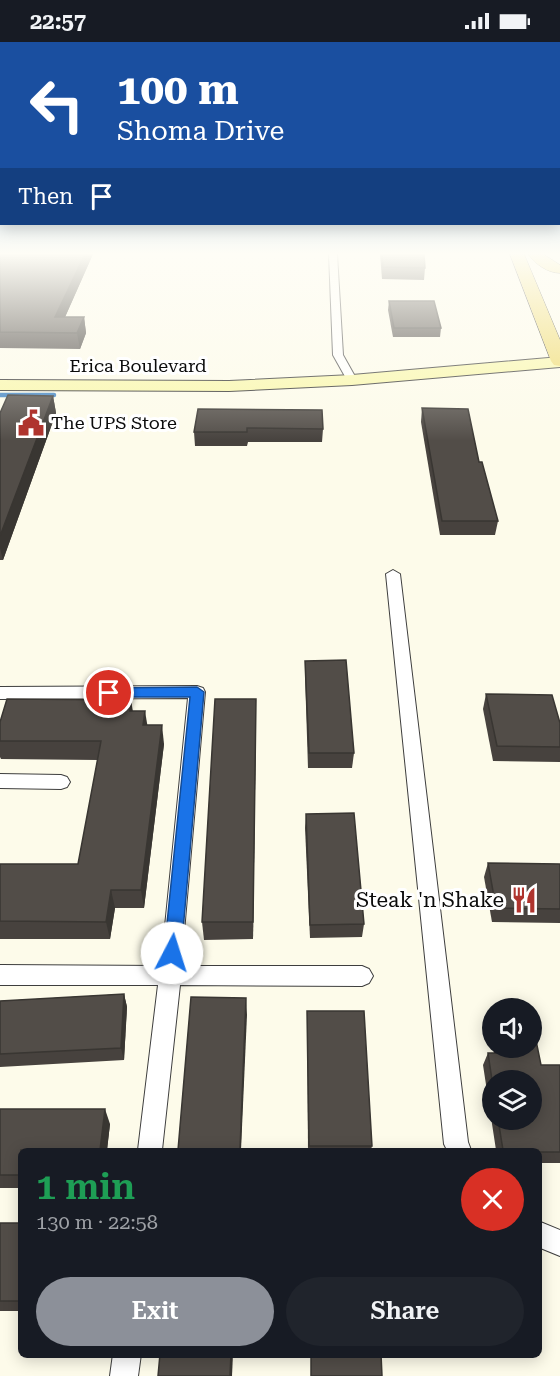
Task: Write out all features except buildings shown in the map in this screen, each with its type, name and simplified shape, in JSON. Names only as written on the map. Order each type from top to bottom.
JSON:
[{"type":"main road","points":[[542,316],[560,362]]},
{"type":"street","points":[[336,316],[338,355],[352,380]]},
{"type":"street","name":"Erica Boulevard","points":[[0,385],[230,386],[352,380],[560,362]]},
{"type":"street","name":"Erica Boulevard","points":[[0,377],[232,377],[275,382]]},
{"type":"street","points":[[393,574],[458,1148]]},
{"type":"street","points":[[0,693],[197,692],[170,976],[150,1148]]},
{"type":"street","points":[[0,782],[61,782]]},
{"type":"street","points":[[0,975],[362,976]]},
{"type":"street","points":[[542,1236],[560,1243]]},
{"type":"street","points":[[124,1376],[126,1358]]},
{"type":"waterway","points":[[0,395],[54,395]]},
{"type":"place","name":"The UPS Store","points":[[31,423]]},
{"type":"place","name":"Steak 'n Shake","points":[[524,900]]},
{"type":"route","points":[[109,693],[197,692],[172,953]]}]
